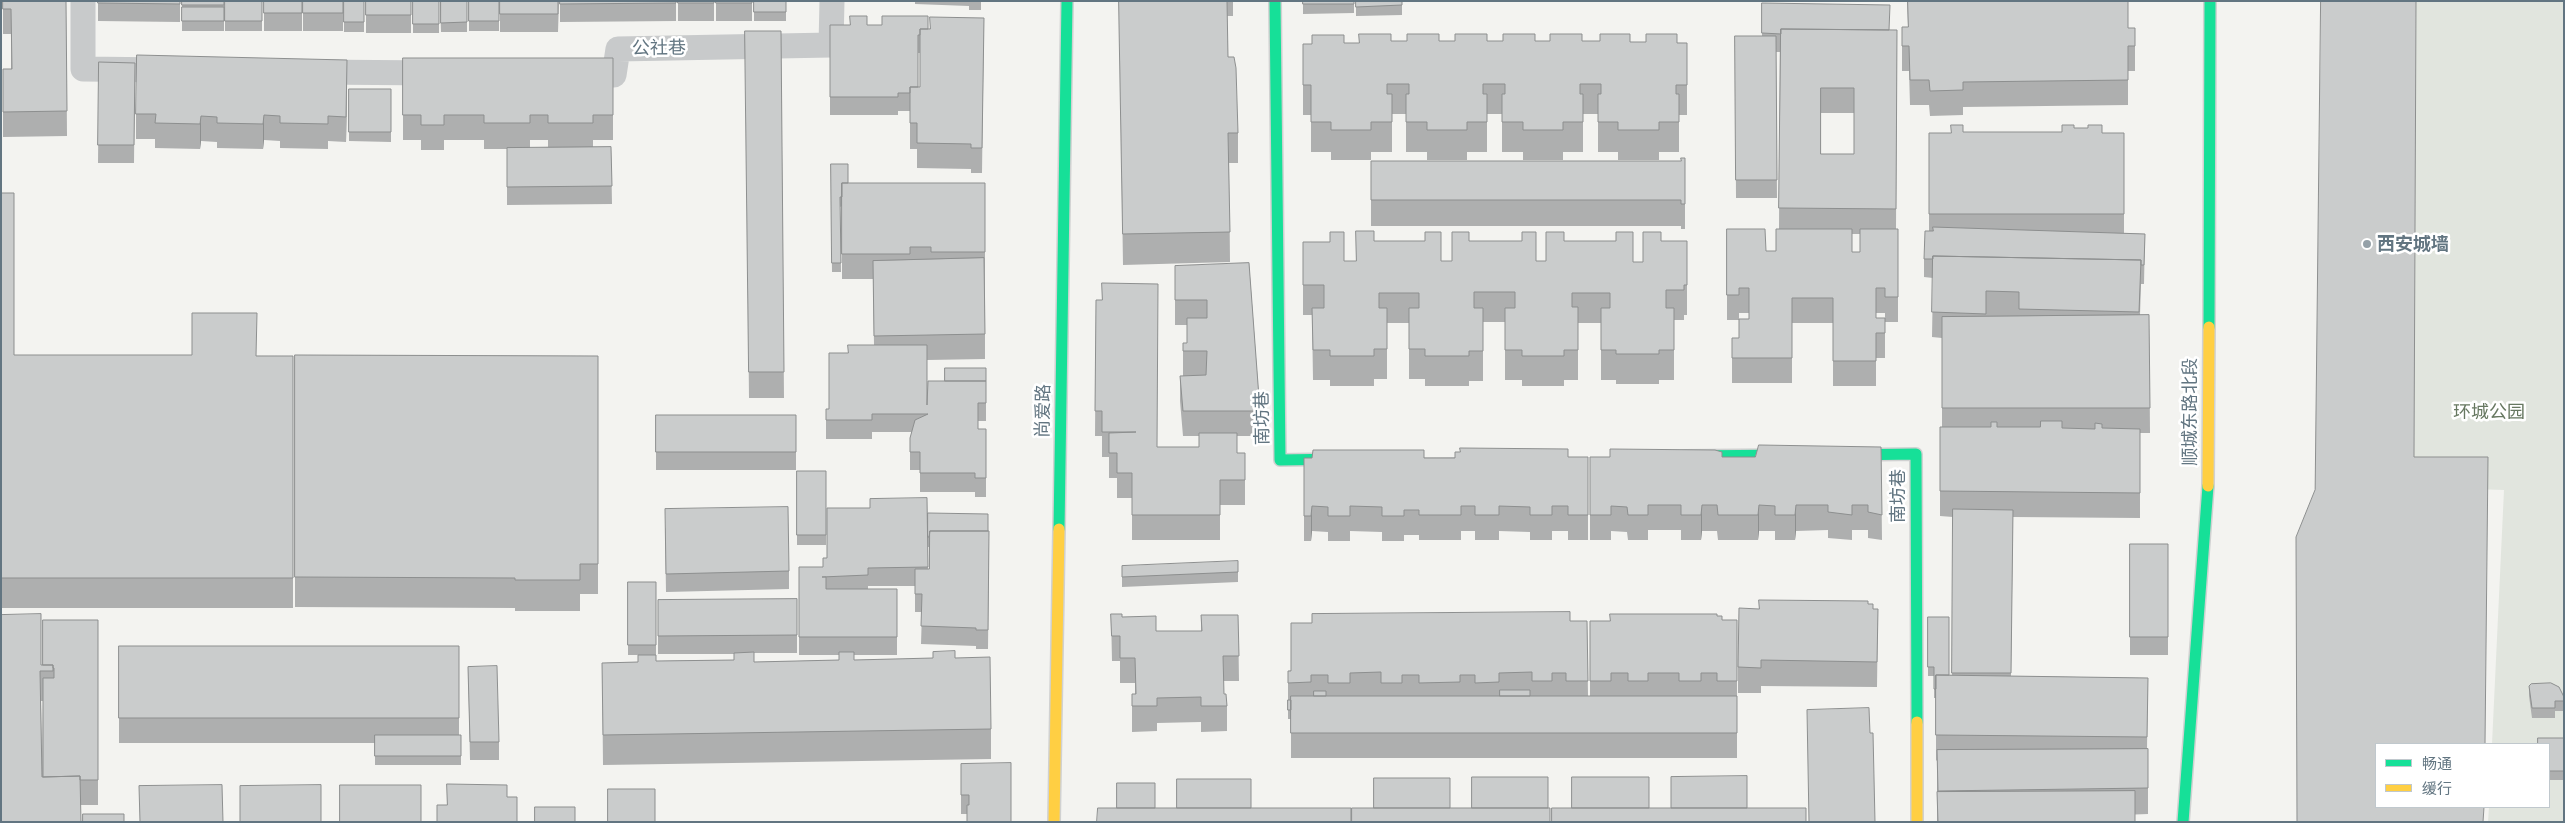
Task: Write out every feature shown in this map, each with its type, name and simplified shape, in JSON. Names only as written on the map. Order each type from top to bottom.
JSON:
[{"type":"street","name":"尚爱路","points":[[1054,822],[1067,1]]},
{"type":"street","name":"南坊巷","points":[[1275,1],[1280,460],[1349,459]]},
{"type":"street","name":"顺城东路北段","points":[[2183,822],[2208,499],[2210,1]]},
{"type":"street","name":"南坊巷","points":[[1836,455],[1916,454],[1917,822]]},
{"type":"street","points":[[1677,456],[1806,455]]},
{"type":"lane","points":[[83,1],[83,69],[191,70]]},
{"type":"lane","name":"公社巷","points":[[555,74],[614,75],[618,49],[832,45],[832,1]]},
{"type":"lane","points":[[290,72],[456,73]]},
{"type":"green space","name":"环城公园","points":[[2416,1],[2564,1],[2564,822],[2488,822],[2489,808],[2550,808],[2550,743],[2492,743],[2504,490],[2414,487]]},
{"type":"building","points":[[3,1],[66,1],[67,111],[3,112],[3,69],[12,69],[11,9],[3,9]]},
{"type":"building","points":[[98,1],[180,1],[180,4],[98,3]]},
{"type":"building","points":[[182,1],[224,1],[224,5],[182,5]]},
{"type":"building","points":[[225,1],[262,1],[262,21],[225,21]]},
{"type":"building","points":[[264,1],[302,1],[302,13],[264,13]]},
{"type":"building","points":[[303,1],[343,1],[343,13],[303,13]]},
{"type":"building","points":[[344,1],[364,1],[364,22],[344,22]]},
{"type":"building","points":[[366,1],[411,1],[411,15],[366,15]]},
{"type":"building","points":[[413,1],[439,1],[439,24],[413,24]]},
{"type":"building","points":[[441,1],[467,1],[467,22],[441,23]]},
{"type":"building","points":[[469,1],[499,1],[499,21],[469,21]]},
{"type":"building","points":[[500,1],[558,1],[558,14],[500,14]]},
{"type":"building","points":[[560,1],[676,1],[676,3],[560,4]]},
{"type":"building","points":[[678,1],[714,1],[714,3],[678,3]]},
{"type":"building","points":[[716,1],[752,1],[752,3],[716,3]]},
{"type":"building","points":[[754,1],[786,1],[786,12],[754,12]]},
{"type":"building","points":[[1119,1],[1227,1],[1228,57],[1234,57],[1236,68],[1238,133],[1228,133],[1230,232],[1123,234]]},
{"type":"building","points":[[1303,1],[1354,1],[1354,4],[1303,4]]},
{"type":"building","points":[[1356,1],[1402,1],[1402,5],[1356,7]]},
{"type":"building","points":[[1908,1],[2128,1],[2128,28],[2135,28],[2135,46],[2128,46],[2128,80],[1963,82],[1963,90],[1930,91],[1929,80],[1910,80],[1909,46],[1902,46],[1902,27],[1908,27]]},
{"type":"building","name":"西安城墙","points":[[2321,1],[2416,1],[2414,457],[2488,457],[2485,743],[2375,743],[2375,808],[2484,808],[2483,822],[2297,822],[2296,537],[2315,490]]},
{"type":"building","points":[[1762,3],[1890,5],[1889,30],[1781,29],[1781,34],[1762,33]]},
{"type":"building","points":[[182,7],[224,7],[224,21],[182,21]]},
{"type":"building","points":[[850,16],[867,16],[867,25],[882,25],[882,16],[928,16],[928,29],[920,29],[920,35],[918,35],[918,87],[910,87],[910,93],[898,93],[898,97],[830,97],[830,25],[850,25]]},
{"type":"building","points":[[930,17],[984,18],[982,148],[971,148],[971,144],[917,143],[917,123],[910,123],[910,87],[920,87],[920,29],[930,29]]},
{"type":"building","points":[[1781,29],[1897,30],[1896,209],[1779,208]],"holes":[[[1821,88],[1854,88],[1854,154],[1821,154]]]},
{"type":"building","points":[[745,31],[781,31],[784,372],[749,372]]},
{"type":"building","points":[[1359,34],[1391,34],[1391,41],[1407,41],[1407,34],[1439,34],[1439,41],[1455,41],[1455,34],[1487,34],[1487,41],[1503,41],[1503,34],[1535,34],[1535,41],[1550,41],[1550,34],[1582,34],[1582,41],[1600,41],[1600,34],[1630,34],[1630,42],[1646,42],[1646,34],[1677,34],[1677,43],[1687,43],[1687,85],[1676,85],[1676,94],[1679,94],[1679,122],[1659,122],[1659,130],[1618,130],[1618,122],[1598,122],[1598,94],[1601,94],[1601,84],[1580,84],[1580,94],[1583,94],[1583,122],[1563,122],[1563,130],[1523,130],[1523,122],[1502,122],[1502,94],[1505,94],[1505,84],[1483,84],[1483,94],[1487,94],[1487,122],[1467,122],[1467,130],[1427,130],[1427,122],[1406,122],[1406,94],[1409,94],[1409,84],[1387,84],[1387,94],[1392,94],[1392,122],[1371,122],[1371,130],[1331,130],[1331,122],[1311,122],[1311,85],[1303,85],[1303,44],[1312,44],[1312,35],[1344,35],[1344,43],[1359,43]]},
{"type":"building","points":[[1735,36],[1776,36],[1777,180],[1736,180]]},
{"type":"building","points":[[137,55],[347,60],[346,117],[328,116],[328,124],[280,123],[280,116],[264,115],[263,124],[217,123],[217,117],[201,116],[200,124],[155,123],[156,114],[136,114]]},
{"type":"building","points":[[403,58],[613,58],[613,115],[593,115],[593,123],[548,123],[548,115],[530,115],[530,123],[484,123],[484,115],[444,115],[444,125],[421,125],[421,115],[403,115]]},
{"type":"building","points":[[99,62],[135,63],[134,145],[98,145]]},
{"type":"building","points":[[349,89],[391,89],[391,132],[349,132]]},
{"type":"building","points":[[1951,125],[1963,125],[1963,132],[2062,132],[2062,125],[2074,125],[2074,128],[2088,128],[2088,125],[2102,125],[2102,133],[2124,133],[2124,214],[1929,214],[1929,133],[1951,133]]},
{"type":"building","points":[[611,147],[612,186],[507,187],[507,148]]},
{"type":"building","points":[[1681,158],[1685,158],[1685,204],[1681,204],[1681,200],[1371,200],[1371,161],[1681,161]]},
{"type":"building","points":[[831,164],[848,164],[848,183],[842,183],[842,197],[840,197],[841,263],[832,263]]},
{"type":"building","points":[[842,183],[985,183],[985,252],[931,252],[931,247],[910,247],[910,254],[842,254]]},
{"type":"building","points":[[1,193],[14,193],[14,355],[192,355],[192,313],[257,313],[256,356],[293,356],[293,578],[1,578]]},
{"type":"building","points":[[1933,227],[2145,234],[2144,265],[2141,265],[2141,260],[1933,256],[1933,259],[1924,259],[1925,231],[1933,231]]},
{"type":"building","points":[[1727,229],[1765,229],[1766,251],[1776,251],[1776,229],[1852,229],[1852,252],[1860,252],[1860,229],[1898,229],[1898,297],[1885,297],[1885,288],[1876,288],[1876,318],[1885,318],[1885,333],[1876,333],[1876,361],[1833,361],[1833,298],[1792,298],[1792,358],[1732,358],[1732,338],[1739,338],[1739,319],[1749,319],[1749,288],[1739,288],[1739,295],[1727,295]]},
{"type":"building","points":[[1356,231],[1374,231],[1374,241],[1425,241],[1425,232],[1441,232],[1441,261],[1452,261],[1452,232],[1469,232],[1469,241],[1522,241],[1522,232],[1536,232],[1536,261],[1546,261],[1546,232],[1564,232],[1564,241],[1616,241],[1616,232],[1633,232],[1633,262],[1643,262],[1643,232],[1661,232],[1661,241],[1687,241],[1687,285],[1684,285],[1684,290],[1666,290],[1666,308],[1674,308],[1674,350],[1659,350],[1659,354],[1616,354],[1616,350],[1601,350],[1601,308],[1610,308],[1610,293],[1572,293],[1572,307],[1578,307],[1578,350],[1564,350],[1564,356],[1522,356],[1522,350],[1505,350],[1505,308],[1515,308],[1515,292],[1474,292],[1474,308],[1483,308],[1483,351],[1469,351],[1469,356],[1425,356],[1425,349],[1409,349],[1409,308],[1419,308],[1419,293],[1379,293],[1379,308],[1387,308],[1387,349],[1374,349],[1374,356],[1330,356],[1330,350],[1313,350],[1312,308],[1324,308],[1324,285],[1303,285],[1303,242],[1330,242],[1330,232],[1344,232],[1344,261],[1356,261]]},
{"type":"building","points":[[1933,256],[2141,260],[2139,312],[2019,309],[2019,292],[1986,291],[1986,314],[1932,312]]},
{"type":"building","points":[[984,258],[985,334],[874,336],[873,261]]},
{"type":"building","points":[[1249,263],[1260,411],[1183,411],[1180,376],[1206,375],[1207,351],[1183,351],[1183,343],[1187,343],[1187,318],[1207,318],[1207,300],[1175,300],[1175,266]]},
{"type":"building","points":[[1102,283],[1158,284],[1157,447],[1199,447],[1199,433],[1237,433],[1237,453],[1245,453],[1245,480],[1220,480],[1220,515],[1132,515],[1132,473],[1117,473],[1117,453],[1109,453],[1109,433],[1136,432],[1102,432],[1102,411],[1095,411],[1096,300],[1102,300]]},
{"type":"building","points":[[2149,315],[2150,408],[1942,408],[1942,317]]},
{"type":"building","points":[[848,345],[927,345],[927,405],[928,381],[986,381],[986,403],[978,403],[978,429],[986,429],[986,478],[975,478],[975,473],[920,473],[920,452],[910,452],[910,438],[915,420],[928,414],[872,414],[872,420],[826,420],[826,409],[829,409],[829,353],[848,353]]},
{"type":"building","points":[[295,355],[598,356],[598,564],[580,564],[580,580],[295,577]]},
{"type":"building","points":[[945,368],[986,368],[986,381],[945,381]]},
{"type":"building","points":[[656,415],[796,415],[796,452],[656,452]]},
{"type":"building","points":[[2041,421],[2062,421],[2062,428],[2095,429],[2095,423],[2102,424],[2102,428],[2140,429],[2140,493],[1940,491],[1940,427],[1991,427],[1991,422],[1997,422],[1997,427],[2040,427]]},
{"type":"building","points":[[1759,445],[1881,447],[1882,515],[1868,512],[1868,505],[1852,505],[1852,515],[1828,512],[1828,505],[1796,505],[1795,515],[1775,515],[1775,506],[1759,505],[1758,515],[1718,515],[1717,505],[1702,505],[1701,515],[1681,515],[1681,505],[1648,505],[1648,515],[1628,515],[1627,507],[1611,506],[1611,515],[1590,515],[1590,457],[1610,457],[1610,449],[1715,450],[1722,452],[1722,457],[1755,457]]},
{"type":"building","points":[[1460,448],[1568,449],[1568,457],[1588,457],[1588,515],[1568,515],[1568,506],[1552,506],[1552,515],[1530,515],[1530,507],[1499,506],[1499,515],[1475,515],[1475,506],[1461,506],[1461,515],[1419,515],[1419,510],[1404,510],[1404,516],[1382,516],[1382,507],[1350,506],[1350,516],[1328,516],[1328,507],[1312,506],[1311,516],[1304,516],[1304,458],[1312,458],[1313,450],[1424,450],[1424,458],[1455,458],[1455,452],[1460,452]]},
{"type":"building","points":[[797,471],[826,471],[826,535],[797,535]]},
{"type":"building","points":[[927,498],[928,567],[868,568],[868,575],[822,577],[826,577],[826,589],[897,589],[897,637],[799,637],[799,567],[823,567],[823,558],[827,558],[827,508],[870,508],[870,499]]},
{"type":"building","points":[[788,507],[789,571],[666,574],[665,509]]},
{"type":"building","points":[[1953,509],[2013,510],[2011,673],[1952,673]]},
{"type":"building","points":[[928,513],[988,514],[988,531],[930,531],[928,537]]},
{"type":"building","points":[[930,531],[989,531],[988,630],[921,626],[922,594],[915,594],[915,569],[929,569]]},
{"type":"building","points":[[2130,544],[2168,544],[2168,637],[2130,637]]},
{"type":"building","points":[[1238,561],[1238,572],[1122,577],[1122,566]]},
{"type":"building","points":[[628,582],[656,582],[656,645],[628,645]]},
{"type":"building","points":[[797,599],[797,635],[658,636],[658,600]]},
{"type":"building","points":[[1759,600],[1868,601],[1868,604],[1873,604],[1873,609],[1878,609],[1877,662],[1761,660],[1761,668],[1738,667],[1739,608],[1759,609]]},
{"type":"building","points":[[1570,612],[1570,621],[1587,621],[1588,681],[1566,681],[1566,673],[1552,673],[1552,681],[1532,681],[1532,672],[1499,673],[1499,682],[1475,683],[1475,675],[1460,675],[1460,682],[1419,683],[1419,675],[1402,675],[1402,683],[1381,683],[1381,672],[1350,673],[1350,683],[1328,683],[1328,675],[1311,675],[1311,682],[1288,683],[1288,671],[1291,671],[1291,623],[1312,623],[1312,614]]},
{"type":"building","points":[[41,614],[41,665],[53,665],[53,671],[40,671],[42,777],[80,776],[81,822],[1,822],[1,615]]},
{"type":"building","points":[[1111,614],[1122,614],[1122,617],[1156,616],[1156,631],[1202,631],[1201,615],[1238,615],[1239,656],[1223,656],[1224,694],[1226,694],[1227,706],[1201,706],[1201,697],[1157,698],[1157,706],[1132,706],[1132,694],[1136,694],[1135,658],[1120,658],[1120,636],[1112,636]]},
{"type":"building","points":[[1610,614],[1717,614],[1717,616],[1722,616],[1722,620],[1737,620],[1737,681],[1717,681],[1717,673],[1701,673],[1701,681],[1679,681],[1679,673],[1648,673],[1648,681],[1628,681],[1628,673],[1611,673],[1611,681],[1590,681],[1590,621],[1610,621]]},
{"type":"building","points":[[1928,617],[1949,617],[1949,675],[1936,675],[1936,689],[1934,689],[1934,667],[1928,667]]},
{"type":"building","points":[[43,620],[98,620],[98,780],[80,780],[80,776],[43,777],[43,678],[54,678],[54,668],[53,665],[43,665]]},
{"type":"building","points":[[119,646],[459,646],[459,718],[119,718]]},
{"type":"building","points":[[955,651],[955,658],[990,657],[991,729],[603,735],[602,663],[638,662],[638,655],[656,655],[656,661],[734,660],[734,653],[754,652],[754,662],[839,660],[839,652],[854,652],[854,660],[933,658],[933,652]]},
{"type":"building","points":[[497,666],[499,742],[470,742],[468,667]]},
{"type":"building","points":[[1936,675],[2148,678],[2147,737],[1936,735]]},
{"type":"building","points":[[2551,683],[2559,687],[2564,701],[2555,701],[2555,708],[2532,708],[2529,686],[2531,684]]},
{"type":"building","points":[[1500,690],[1530,690],[1530,696],[1500,696]]},
{"type":"building","points":[[1314,691],[1326,691],[1326,696],[1314,696]]},
{"type":"building","points":[[1291,696],[1737,696],[1737,733],[1291,733]]},
{"type":"building","points":[[1288,700],[1291,700],[1291,710],[1288,710]]},
{"type":"building","points":[[1869,708],[1870,733],[1873,733],[1875,822],[1809,822],[1807,710]]},
{"type":"building","points":[[375,735],[461,735],[461,756],[375,756]]},
{"type":"building","points":[[2538,738],[2564,738],[2564,771],[2550,771],[2550,743],[2538,743]]},
{"type":"building","points":[[2148,749],[2148,788],[1938,791],[1937,750]]},
{"type":"building","points":[[1011,763],[1011,822],[967,822],[969,795],[961,795],[961,764]]},
{"type":"building","points":[[1747,776],[1747,808],[1671,808],[1671,777]]},
{"type":"building","points":[[1472,777],[1548,777],[1548,808],[1472,808]]},
{"type":"building","points":[[1572,777],[1649,777],[1649,808],[1572,808]]},
{"type":"building","points":[[1374,778],[1450,778],[1450,808],[1374,808]]},
{"type":"building","points":[[1177,779],[1251,779],[1251,808],[1177,808]]},
{"type":"building","points":[[1117,783],[1155,783],[1155,808],[1117,808]]},
{"type":"building","points":[[447,784],[507,785],[507,797],[517,797],[517,822],[437,822],[437,805],[447,805]]},
{"type":"building","points":[[222,785],[223,822],[140,822],[139,786]]},
{"type":"building","points":[[321,785],[321,822],[240,822],[240,786]]},
{"type":"building","points":[[340,785],[421,785],[421,822],[340,822]]},
{"type":"building","points":[[608,789],[655,789],[655,822],[608,822]]},
{"type":"building","points":[[2135,791],[2135,822],[1938,822],[1937,792]]},
{"type":"building","points":[[535,807],[575,807],[575,822],[535,822]]},
{"type":"building","points":[[1098,808],[1351,808],[1351,822],[1097,822]]},
{"type":"building","points":[[1352,808],[1550,808],[1550,822],[1352,822]]},
{"type":"building","points":[[1552,808],[1806,808],[1806,822],[1552,822]]},
{"type":"building","points":[[83,814],[124,814],[124,822],[83,822]]},
{"type":"traffic: fast","points":[[1059,529],[1067,1]]},
{"type":"traffic: fast","points":[[1275,1],[1280,460],[1342,459]]},
{"type":"traffic: fast","points":[[2209,327],[2210,1]]},
{"type":"traffic: fast","points":[[1845,455],[1916,454],[1917,722]]},
{"type":"traffic: fast","points":[[1685,456],[1792,455]]},
{"type":"traffic: fast","points":[[2183,822],[2208,486]]},
{"type":"traffic: slow","points":[[2208,486],[2209,327]]},
{"type":"traffic: slow","points":[[1054,822],[1059,529]]},
{"type":"traffic: slow","points":[[1917,722],[1917,822]]},
{"type":"place","name":"西安城墙","points":[[2367,244]]}]
